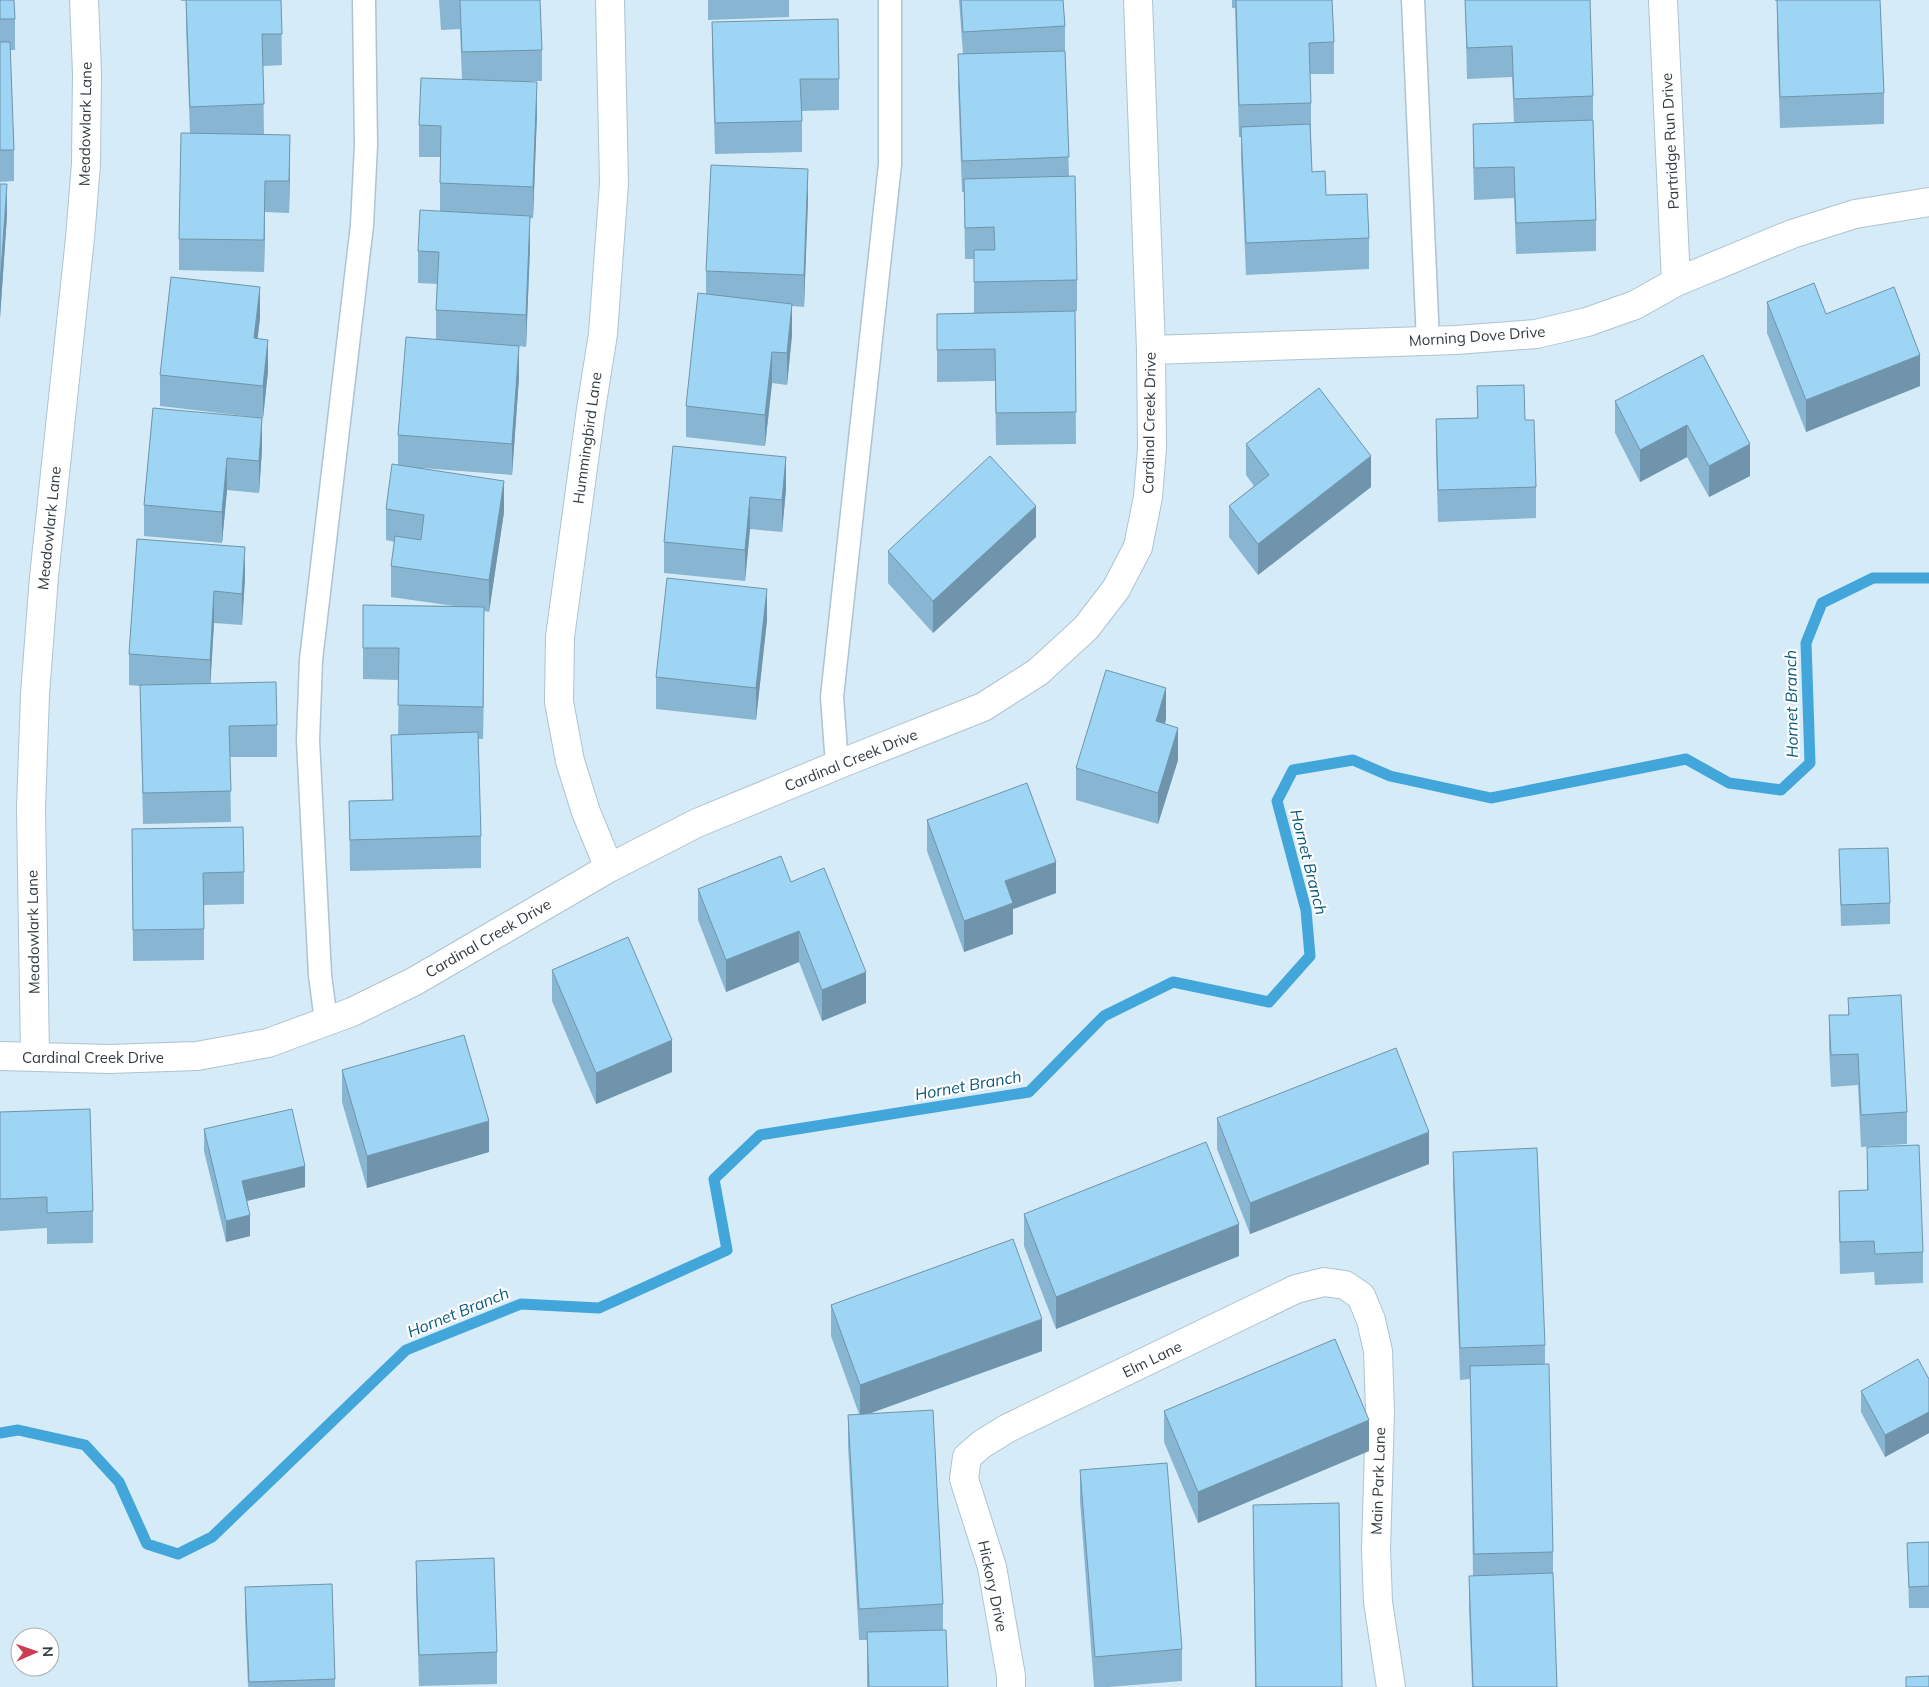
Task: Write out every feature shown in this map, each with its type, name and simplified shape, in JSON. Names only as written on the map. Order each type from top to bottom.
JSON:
[{"type":"street","name":"Meadowlark Lane","points":[[35,1056],[31,808],[35,694],[44,577],[80,238],[86,164],[87,73],[84,0]]},
{"type":"street","name":"Hummingbird Lane","points":[[609,868],[586,812],[570,761],[560,702],[560,637],[603,334],[614,183],[610,0]]},
{"type":"street","name":"Cardinal Creek Drive","points":[[0,1056],[109,1059],[197,1056],[268,1043],[352,1012],[415,981],[609,868],[697,823],[983,707],[1038,672],[1086,628],[1116,589],[1138,547],[1148,497],[1152,448],[1151,350],[1138,0]]},
{"type":"street","name":"Partridge Run Drive","points":[[1664,0],[1676,282]]},
{"type":"street","name":"Morning Dove Drive","points":[[1151,350],[1428,340],[1536,334],[1587,322],[1635,305],[1676,282],[1792,234],[1856,214],[1929,202]]},
{"type":"street","name":"Elm Lane","points":[[967,1457],[982,1444],[1008,1428],[1296,1289],[1324,1282],[1345,1284]]},
{"type":"street","name":"Main Park Lane","points":[[1345,1284],[1361,1296],[1371,1320],[1378,1351],[1380,1412],[1376,1550],[1377,1593],[1391,1687]]},
{"type":"street","name":"Hickory Drive","points":[[967,1457],[964,1479],[992,1566],[1011,1676],[1011,1687]]},
{"type":"lane","points":[[326,1021],[320,975],[308,740],[312,650],[362,225],[366,145],[364,0]]},
{"type":"lane","points":[[837,765],[832,697],[890,164],[890,0]]},
{"type":"lane","points":[[1413,0],[1428,340]]},
{"type":"building","points":[[0,0],[14,0],[15,19],[0,19]]},
{"type":"building","points":[[186,0],[281,0],[282,34],[262,34],[264,104],[190,107]]},
{"type":"building","points":[[460,0],[540,0],[542,50],[462,52]]},
{"type":"building","points":[[961,0],[1063,0],[1065,26],[963,32]]},
{"type":"building","points":[[1236,0],[1332,0],[1334,42],[1309,43],[1311,103],[1239,105]]},
{"type":"building","points":[[1465,0],[1590,0],[1593,96],[1514,99],[1512,46],[1467,48]]},
{"type":"building","points":[[1777,0],[1880,0],[1884,93],[1780,97]]},
{"type":"building","points":[[838,19],[839,79],[800,79],[802,121],[715,123],[712,22]]},
{"type":"building","points":[[0,42],[10,42],[14,150],[0,150]]},
{"type":"building","points":[[1065,51],[1069,157],[962,161],[958,54]]},
{"type":"building","points":[[421,78],[537,82],[533,187],[440,183],[441,126],[419,125]]},
{"type":"building","points":[[1593,120],[1596,220],[1516,223],[1514,167],[1474,168],[1473,124]]},
{"type":"building","points":[[1310,124],[1312,172],[1325,171],[1326,195],[1367,194],[1369,238],[1246,243],[1241,127]]},
{"type":"building","points":[[181,133],[290,135],[289,181],[265,181],[264,240],[179,239]]},
{"type":"building","points":[[711,165],[808,169],[804,275],[706,271]]},
{"type":"building","points":[[1075,176],[1077,280],[974,282],[974,250],[995,250],[994,227],[965,228],[964,179]]},
{"type":"building","points":[[0,184],[7,184],[0,287]]},
{"type":"building","points":[[420,210],[530,216],[526,315],[436,310],[439,252],[418,251]]},
{"type":"building","points":[[171,277],[260,287],[254,338],[268,340],[263,386],[160,375]]},
{"type":"building","points":[[1814,283],[1826,314],[1894,287],[1920,355],[1806,400],[1767,302]]},
{"type":"building","points":[[698,293],[792,304],[787,353],[772,352],[765,415],[686,406]]},
{"type":"building","points":[[1075,311],[1076,412],[996,413],[995,349],[937,350],[937,314]]},
{"type":"building","points":[[406,337],[519,346],[512,444],[398,435]]},
{"type":"building","points":[[1703,355],[1750,444],[1709,466],[1687,425],[1640,450],[1615,401]]},
{"type":"building","points":[[1524,385],[1525,420],[1534,420],[1536,487],[1438,490],[1436,419],[1478,418],[1477,386]]},
{"type":"building","points":[[1319,388],[1371,456],[1258,544],[1229,506],[1269,475],[1246,444]]},
{"type":"building","points":[[153,408],[262,418],[259,461],[227,458],[222,512],[144,505]]},
{"type":"building","points":[[673,446],[786,457],[782,500],[750,497],[745,550],[664,542]]},
{"type":"building","points":[[990,456],[1036,506],[933,601],[888,551]]},
{"type":"building","points":[[392,464],[504,481],[489,580],[391,566],[395,536],[421,540],[424,515],[386,509]]},
{"type":"building","points":[[137,539],[245,547],[242,594],[214,591],[210,660],[129,654]]},
{"type":"building","points":[[667,578],[767,589],[756,688],[656,677]]},
{"type":"building","points":[[363,605],[484,607],[483,707],[398,705],[399,648],[363,648]]},
{"type":"building","points":[[1106,670],[1166,688],[1156,721],[1178,728],[1158,793],[1076,768]]},
{"type":"building","points":[[276,682],[277,725],[229,726],[231,791],[143,793],[140,685]]},
{"type":"building","points":[[478,732],[481,836],[350,840],[349,801],[393,800],[391,735]]},
{"type":"building","points":[[1027,783],[1056,862],[1005,881],[1013,903],[964,921],[927,820]]},
{"type":"building","points":[[243,827],[244,872],[203,873],[204,929],[133,930],[132,829]]},
{"type":"building","points":[[1888,848],[1890,903],[1841,905],[1839,849]]},
{"type":"building","points":[[781,856],[791,882],[824,868],[866,972],[822,990],[799,931],[726,960],[698,889]]},
{"type":"building","points":[[628,937],[672,1040],[596,1073],[552,970]]},
{"type":"building","points":[[1901,995],[1907,1112],[1861,1115],[1858,1054],[1831,1055],[1829,1015],[1849,1015],[1848,998]]},
{"type":"building","points":[[464,1035],[489,1121],[367,1156],[342,1070]]},
{"type":"building","points":[[1396,1048],[1429,1132],[1250,1203],[1217,1118]]},
{"type":"building","points":[[90,1109],[93,1211],[47,1213],[47,1197],[0,1199],[0,1112]]},
{"type":"building","points":[[292,1109],[305,1166],[242,1181],[250,1215],[226,1221],[204,1129]]},
{"type":"building","points":[[1206,1142],[1239,1224],[1056,1297],[1024,1214]]},
{"type":"building","points":[[1919,1145],[1923,1252],[1875,1254],[1874,1241],[1840,1242],[1839,1191],[1868,1190],[1867,1147]]},
{"type":"building","points":[[1537,1148],[1545,1345],[1460,1348],[1453,1152]]},
{"type":"building","points":[[1013,1239],[1042,1319],[860,1385],[831,1305]]},
{"type":"building","points":[[1335,1339],[1369,1420],[1198,1492],[1164,1411]]},
{"type":"building","points":[[1918,1359],[1929,1379],[1929,1412],[1885,1435],[1861,1391]]},
{"type":"building","points":[[1549,1364],[1553,1552],[1474,1554],[1470,1366]]},
{"type":"building","points":[[933,1410],[943,1604],[859,1609],[848,1415]]},
{"type":"building","points":[[1167,1463],[1182,1649],[1095,1657],[1080,1470]]},
{"type":"building","points":[[1339,1503],[1342,1687],[1256,1687],[1253,1505]]},
{"type":"building","points":[[1929,1542],[1929,1586],[1909,1587],[1907,1543]]},
{"type":"building","points":[[494,1558],[497,1652],[419,1655],[416,1561]]},
{"type":"building","points":[[1553,1573],[1557,1687],[1473,1687],[1469,1576]]},
{"type":"building","points":[[332,1584],[335,1679],[249,1682],[245,1587]]},
{"type":"building","points":[[946,1630],[948,1687],[869,1687],[867,1632]]},
{"type":"building","points":[[1929,1676],[1929,1687],[1906,1687],[1906,1677]]},
{"type":"waterway","name":"Hornet Branch","points":[[0,1433],[18,1430],[85,1445],[119,1482],[147,1544],[178,1554],[212,1537],[406,1350],[521,1304],[599,1308],[727,1250],[714,1179],[760,1135],[1029,1092],[1104,1016],[1173,982],[1269,1002],[1310,956],[1306,910],[1277,801],[1293,770],[1353,760],[1390,776],[1491,798],[1686,759],[1729,783],[1781,790],[1810,763],[1806,643],[1822,603],[1873,578],[1929,578]]}]
